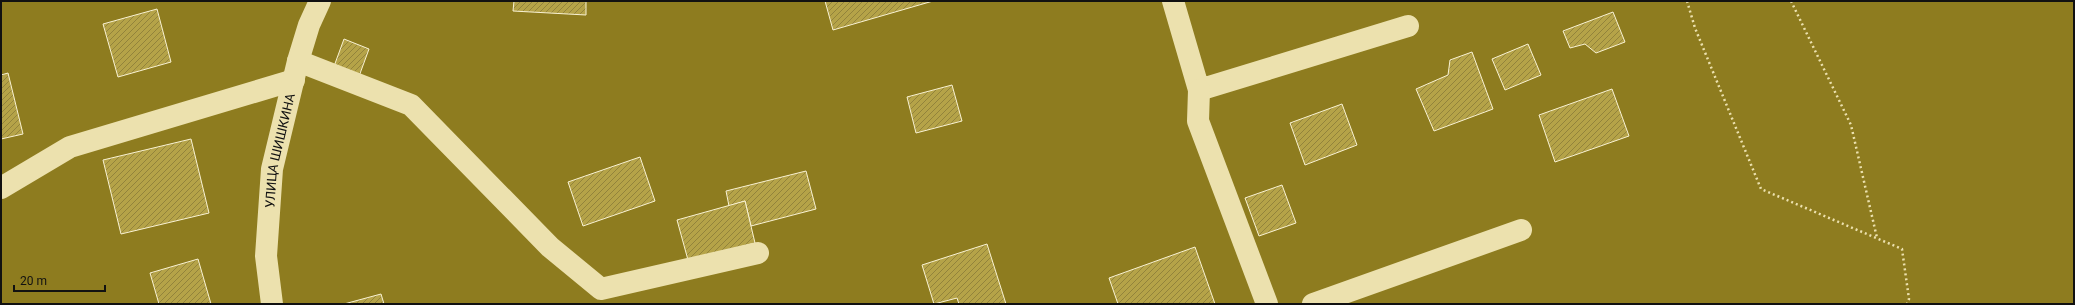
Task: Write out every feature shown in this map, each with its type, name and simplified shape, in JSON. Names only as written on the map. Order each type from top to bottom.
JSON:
[{"type":"street","name":"УЛИЦА ШИШКИНА","points":[[272,304],[266,256],[272,169],[309,25],[320,1]]},
{"type":"street","points":[[1173,1],[1199,90],[1198,121],[1267,304]]},
{"type":"street","points":[[1199,90],[1408,26]]},
{"type":"street","points":[[1,188],[70,147],[296,71],[411,105],[550,247],[601,289],[758,253]]},
{"type":"street","points":[[1313,304],[1521,230]]},
{"type":"path","points":[[1687,1],[1695,28],[1761,188],[1902,249],[1909,299],[1907,304]]},
{"type":"path","points":[[1791,1],[1851,125],[1878,239]]},
{"type":"building","points":[[514,1],[586,1],[586,15],[513,11]]},
{"type":"building","points":[[825,1],[933,1],[833,30]]},
{"type":"building","points":[[157,9],[171,62],[118,77],[103,24]]},
{"type":"building","points":[[1613,12],[1625,42],[1596,53],[1585,44],[1570,48],[1563,31]]},
{"type":"building","points":[[344,39],[369,49],[358,79],[333,69]]},
{"type":"building","points":[[1528,44],[1541,75],[1505,90],[1492,59]]},
{"type":"building","points":[[1472,52],[1493,109],[1434,131],[1416,89],[1448,75],[1450,60]]},
{"type":"building","points":[[8,73],[23,134],[1,139],[1,75]]},
{"type":"building","points":[[952,85],[962,121],[916,133],[907,97]]},
{"type":"building","points":[[1612,89],[1629,136],[1555,162],[1539,115]]},
{"type":"building","points":[[1342,104],[1357,145],[1305,165],[1290,123]]},
{"type":"building","points":[[191,139],[209,213],[121,234],[103,160]]},
{"type":"building","points":[[640,157],[655,201],[583,226],[568,182]]},
{"type":"building","points":[[806,171],[816,209],[751,226],[745,201],[729,206],[726,191]]},
{"type":"building","points":[[1282,185],[1296,223],[1259,236],[1245,198]]},
{"type":"building","points":[[745,201],[755,243],[688,260],[677,220]]},
{"type":"building","points":[[987,244],[1006,304],[959,304],[957,298],[934,304],[922,265]]},
{"type":"building","points":[[1195,247],[1215,304],[1118,304],[1109,278]]},
{"type":"building","points":[[198,259],[211,304],[159,304],[150,273]]},
{"type":"building","points":[[381,294],[384,304],[344,304]]}]
